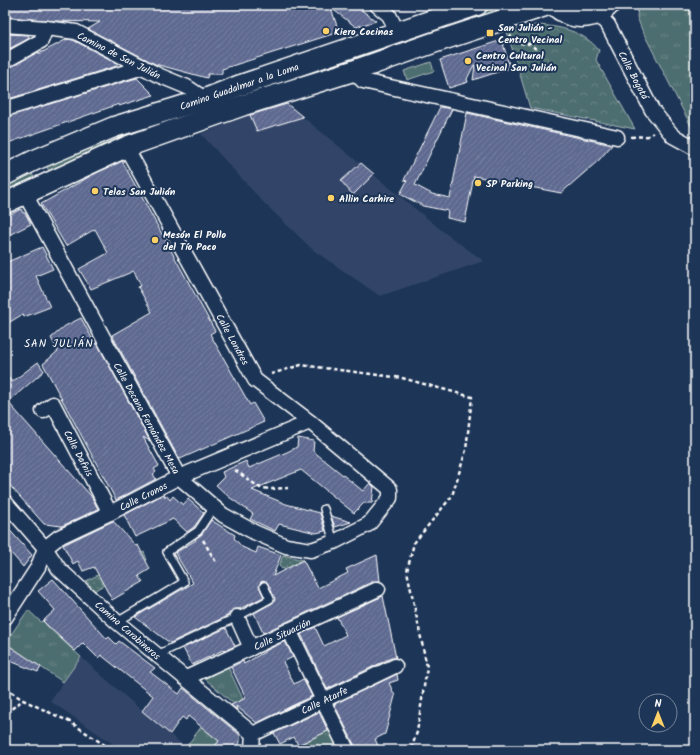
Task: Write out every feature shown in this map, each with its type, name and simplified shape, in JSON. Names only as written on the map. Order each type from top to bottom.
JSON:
[{"type":"street","points":[[376,5],[389,14],[398,33]]},
{"type":"street","name":"Camino Guadalmar a la Loma","points":[[5,175],[35,160],[114,127],[205,99],[477,5]]},
{"type":"street","name":"Camino Guadalmar a la Loma","points":[[5,203],[126,147],[244,105],[548,5]]},
{"type":"street","points":[[554,5],[573,16],[585,17],[603,10]]},
{"type":"street","name":"Calle Bogotá","points":[[603,10],[608,25],[652,110],[673,136],[695,148]]},
{"type":"street","name":"Camino de San Julián","points":[[5,25],[76,32],[158,75],[187,87],[205,99]]},
{"type":"street","points":[[5,61],[41,41],[46,28]]},
{"type":"street","points":[[5,109],[143,67]]},
{"type":"street","points":[[353,70],[363,81],[617,137]]},
{"type":"street","name":"Calle Londres","points":[[126,147],[255,380],[310,422],[390,489]]},
{"type":"street","name":"Calle Decano Fernández Mesa","points":[[25,194],[179,477],[223,515],[254,532],[286,546],[311,550],[334,542],[369,524],[390,498],[390,489]]},
{"type":"street","name":"Calle Dafnis","points":[[44,411],[53,404],[110,513]]},
{"type":"street","name":"Calle Cronos","points":[[45,548],[59,537],[110,513],[179,477],[310,422]]},
{"type":"street","name":"Camino Carabineros","points":[[5,502],[45,548],[59,569],[117,622],[252,734]]},
{"type":"street","points":[[5,618],[38,567],[45,548]]},
{"type":"street","name":"Calle Situación","points":[[186,678],[378,589]]},
{"type":"street","points":[[237,617],[251,648]]},
{"type":"street","points":[[289,630],[347,750]]},
{"type":"street","name":"Calle Atarfe","points":[[252,734],[395,666]]},
{"type":"street","points":[[250,750],[252,748],[252,734]]},
{"type":"lane","points":[[117,622],[184,582],[167,552],[198,531],[214,507]]},
{"type":"lane","points":[[324,510],[334,542]]},
{"type":"lane","points":[[157,655],[237,617],[270,599],[264,586]]},
{"type":"path","points":[[617,137],[649,136],[664,124]]},
{"type":"path","points":[[255,380],[301,365],[402,378],[472,397],[466,450],[452,496],[414,543],[407,571],[427,667],[417,732],[411,750]]},
{"type":"path","points":[[228,456],[235,470],[260,488],[288,488]]},
{"type":"path","points":[[198,531],[217,564]]},
{"type":"path","points":[[5,688],[23,700],[70,722],[112,750]]},
{"type":"path","points":[[5,710],[10,710],[23,700]]},
{"type":"shaded area","points":[[394,5],[425,5],[403,12]]},
{"type":"shaded area","points":[[695,102],[695,155],[688,151]]},
{"type":"shaded area","name":"Allin Carhire","points":[[287,104],[445,233],[484,261],[380,296],[313,250],[263,202],[201,134],[250,115]]},
{"type":"shaded area","points":[[81,657],[189,750],[122,750],[50,701]]},
{"type":"green space","points":[[638,5],[695,5],[695,102],[691,126],[642,30],[637,17]]},
{"type":"green space","points":[[491,9],[492,12],[439,30],[436,28]]},
{"type":"green space","points":[[536,25],[562,28],[578,34],[586,38],[599,50],[596,60],[635,129],[530,108],[507,32]]},
{"type":"green space","points":[[412,36],[416,38],[248,95],[247,92]]},
{"type":"green space","points":[[431,62],[434,71],[407,80],[404,71]]},
{"type":"green space","points":[[232,97],[122,140],[49,171],[46,165],[119,135]]},
{"type":"green space","points":[[31,171],[34,178],[5,193],[5,185]]},
{"type":"green space","points":[[144,552],[147,560],[95,591],[86,581]]},
{"type":"green space","points":[[283,555],[303,560],[288,568],[282,569],[279,566]]},
{"type":"green space","points":[[28,610],[41,622],[43,621],[81,657],[63,682],[5,643]]},
{"type":"green space","points":[[228,667],[243,699],[234,704],[205,679]]},
{"type":"green space","points":[[214,710],[232,724],[212,750],[189,750],[186,747]]},
{"type":"green space","points":[[332,729],[342,750],[289,750]]},
{"type":"building","points":[[5,5],[355,5],[376,21],[356,27],[331,8],[339,32],[222,69],[222,74],[208,74],[207,78],[155,64],[88,29],[100,22],[54,21],[5,17]]},
{"type":"building","points":[[5,34],[28,35],[30,38],[5,51]]},
{"type":"building","points":[[67,39],[73,40],[117,63],[117,66],[5,100],[5,69],[38,52],[39,54]]},
{"type":"building","points":[[502,40],[510,68],[473,80],[474,65],[467,79],[468,82],[449,88],[440,60]]},
{"type":"building","points":[[137,78],[154,95],[119,106],[119,104],[5,144],[5,117]]},
{"type":"building","points":[[287,104],[303,117],[257,131],[250,115]]},
{"type":"building","points":[[440,107],[452,109],[415,185],[432,194],[450,198],[467,113],[612,145],[599,160],[561,193],[474,176],[465,222],[447,218],[448,211],[423,206],[400,194],[407,181],[404,180]]},
{"type":"building","points":[[122,161],[215,331],[210,334],[250,405],[253,403],[264,422],[180,459],[112,335],[152,312],[138,287],[141,286],[134,271],[91,289],[79,269],[108,253],[95,229],[66,246],[41,204],[94,174]]},
{"type":"building","points":[[361,163],[374,174],[353,195],[341,181]]},
{"type":"building","points":[[21,209],[31,224],[5,237],[5,217]]},
{"type":"building","points":[[42,247],[53,269],[36,276],[50,307],[24,317],[23,314],[5,325],[5,263]]},
{"type":"building","points":[[81,318],[95,344],[97,343],[150,441],[143,437],[159,466],[154,469],[156,472],[153,474],[156,479],[116,500],[43,364],[58,351],[51,338],[65,326]]},
{"type":"building","points":[[38,362],[44,371],[8,402],[91,496],[98,509],[62,526],[44,524],[5,480],[5,374],[12,382]]},
{"type":"building","points":[[298,438],[314,441],[313,451],[363,491],[370,483],[374,487],[372,503],[364,503],[354,513],[301,470],[252,490],[286,504],[320,513],[325,531],[316,533],[279,524],[275,531],[250,519],[253,514],[229,497],[216,485],[224,477],[222,472],[246,461],[249,468],[287,452],[297,447]]},
{"type":"building","points":[[164,494],[165,497],[167,496],[170,500],[173,496],[183,505],[188,499],[204,513],[194,527],[187,532],[173,519],[135,537],[124,515]]},
{"type":"building","points":[[331,516],[351,522],[335,527]]},
{"type":"building","points":[[211,520],[235,535],[234,538],[242,547],[256,553],[258,547],[281,555],[273,576],[303,560],[318,588],[348,573],[346,569],[377,555],[380,581],[374,581],[263,633],[254,613],[272,603],[275,599],[267,582],[262,581],[259,586],[264,597],[239,609],[233,609],[227,616],[170,643],[135,617],[193,583],[175,553],[196,540],[195,539],[202,534]]},
{"type":"building","points":[[113,521],[136,546],[138,545],[150,569],[139,576],[143,582],[112,600],[94,567],[83,571],[78,561],[73,564],[63,545]]},
{"type":"building","points":[[5,525],[32,555],[23,567],[5,546]]},
{"type":"building","points":[[53,579],[107,639],[109,637],[116,644],[119,641],[155,668],[150,672],[179,694],[183,688],[240,735],[240,742],[236,750],[212,750],[219,741],[188,716],[186,720],[182,717],[170,734],[142,711],[153,696],[101,655],[98,658],[83,643],[75,651],[48,626],[43,621],[55,610],[38,591]]},
{"type":"building","points":[[383,596],[396,658],[391,658],[327,689],[301,634],[315,627],[324,646],[346,635],[337,617]]},
{"type":"building","points":[[226,628],[235,646],[192,665],[183,648]]},
{"type":"building","points":[[285,641],[293,657],[283,662],[294,684],[303,679],[312,696],[257,723],[236,706],[237,710],[231,705],[246,698],[231,667],[243,661],[244,664]]},
{"type":"building","points":[[5,643],[41,667],[38,672],[5,659]]},
{"type":"building","points":[[397,674],[398,680],[389,683],[395,696],[385,734],[375,739],[380,750],[355,750],[355,746],[334,704]]},
{"type":"building","points":[[319,712],[328,731],[298,745],[294,737],[280,744],[274,733]]},
{"type":"place","name":"Kiero Cocinas","points":[[326,31]]},
{"type":"place","name":"San Julián - Centro Vecinal","points":[[490,33]]},
{"type":"place","name":"Centro Cultural Vecinal San Julián","points":[[468,61]]},
{"type":"place","name":"SP Parking","points":[[478,183]]},
{"type":"place","name":"Telas San Julián","points":[[95,191]]},
{"type":"place","name":"Allin Carhire","points":[[331,198]]},
{"type":"place","name":"Mesón El Pollo del Tío Paco","points":[[155,240]]},
{"type":"district","name":"SAN JULIÁN","points":[[59,343]]}]
